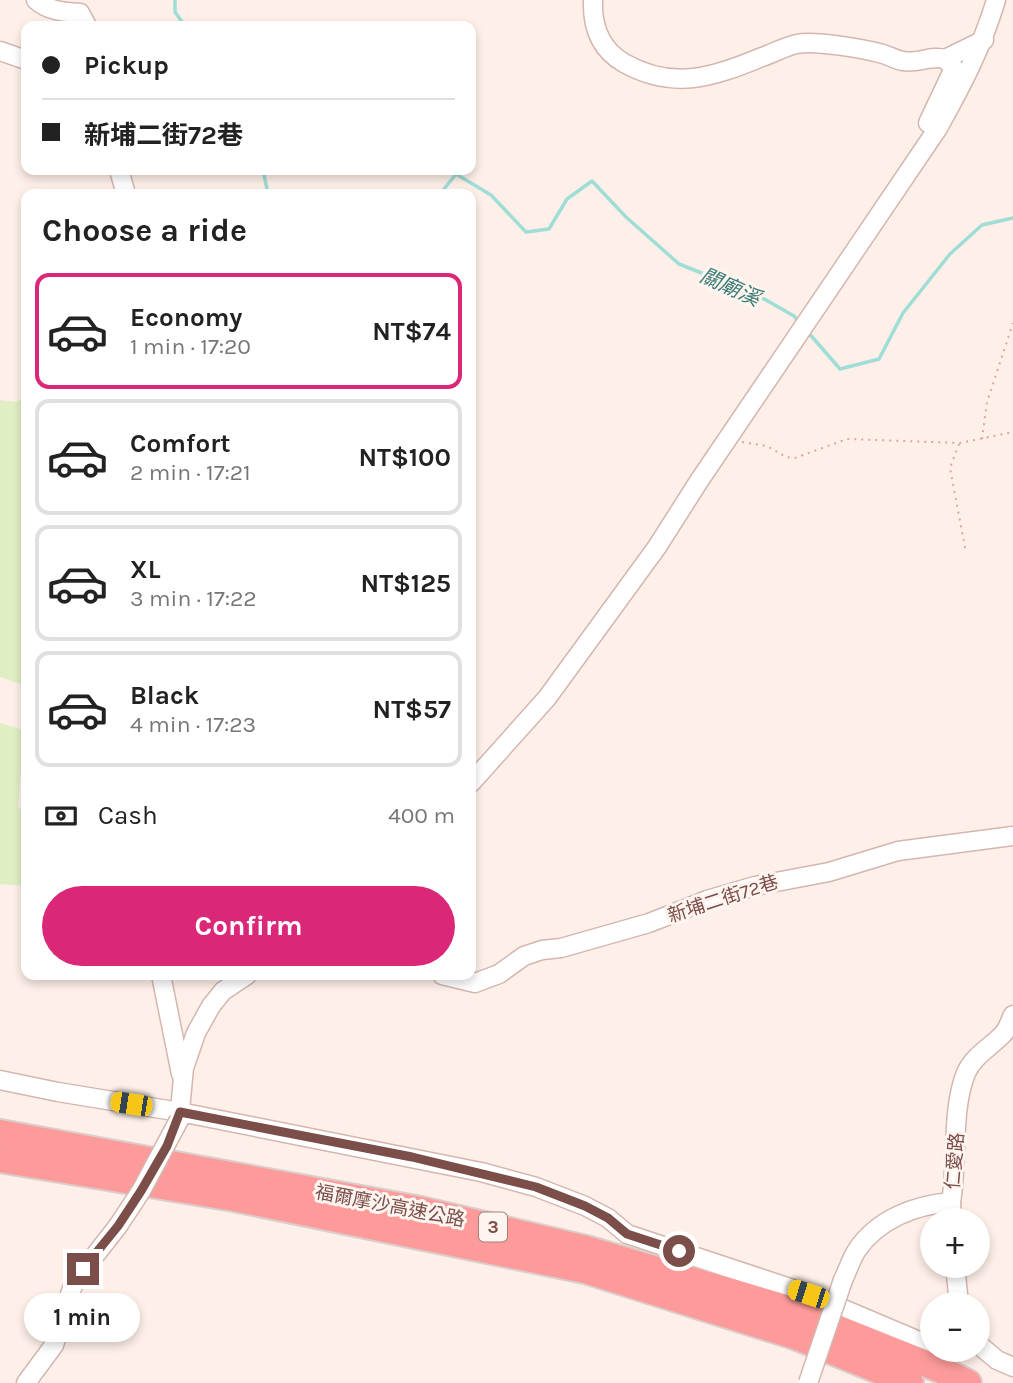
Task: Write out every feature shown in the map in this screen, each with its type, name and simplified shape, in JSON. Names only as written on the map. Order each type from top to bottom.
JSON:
[{"type":"highway","name":"福爾摩沙高速公路","points":[[0,1133],[421,1210],[586,1249],[789,1309],[968,1383]]},
{"type":"highway","name":"福爾摩沙高速公路","points":[[0,1159],[234,1198],[585,1270],[795,1335],[910,1383]]},
{"type":"street","points":[[36,0],[43,6],[62,12],[80,12],[84,21]]},
{"type":"street","points":[[593,0],[593,24],[601,42],[618,60],[642,74],[669,80],[720,74],[798,43],[852,48],[884,54],[901,61],[912,62],[938,57],[945,59],[954,68],[916,148]]},
{"type":"street","points":[[476,777],[547,698],[657,547],[938,128],[970,71],[984,40],[996,0]]},
{"type":"street","points":[[945,59],[984,40]]},
{"type":"street","points":[[0,51],[21,58]]},
{"type":"street","name":"新埔二街72巷","points":[[463,980],[475,983],[499,974],[524,956],[542,950],[571,946],[649,923],[708,900],[755,886],[829,872],[898,851],[1013,836]]},
{"type":"street","points":[[162,980],[183,1084]]},
{"type":"street","points":[[26,1383],[54,1345],[74,1282],[118,1226],[148,1180],[180,1116],[184,1068],[196,1033],[223,991],[240,980]]},
{"type":"street","name":"仁愛路","points":[[952,1208],[960,1095],[967,1070],[976,1058],[1005,1032],[1013,1015]]},
{"type":"street","points":[[0,1080],[180,1116],[412,1157],[536,1187],[585,1206],[608,1218],[627,1234],[808,1294],[920,1341]]},
{"type":"street","name":"仁愛路","points":[[808,1383],[843,1280],[857,1250],[881,1226],[905,1212],[927,1204],[941,1208]]},
{"type":"street","points":[[990,1354],[1013,1367]]},
{"type":"path","points":[[981,440],[987,402],[1013,323]]},
{"type":"path","points":[[730,437],[767,446],[786,457],[795,458],[847,439],[960,443],[1013,432]]},
{"type":"path","points":[[960,443],[950,468],[966,553]]},
{"type":"green space","points":[[21,399],[21,684],[0,677],[0,400],[16,402]]},
{"type":"green space","points":[[0,723],[21,729],[18,808],[21,809],[21,886],[0,884]]},
{"type":"waterway","name":"關廟溪","points":[[175,0],[175,12],[181,21]]},
{"type":"waterway","name":"關廟溪","points":[[264,175],[267,189]]},
{"type":"waterway","name":"關廟溪","points":[[444,189],[455,175]]},
{"type":"waterway","name":"關廟溪","points":[[458,175],[491,195],[526,232],[549,229],[567,199],[592,181],[626,217],[679,264],[757,295],[794,316],[800,323]]},
{"type":"waterway","name":"關廟溪","points":[[807,331],[840,369],[879,359],[903,313],[950,254],[982,225],[1013,218]]},
{"type":"route","points":[[83,1269],[118,1226],[141,1191],[167,1146],[180,1112],[412,1157],[536,1187],[585,1206],[608,1218],[627,1234],[679,1251]]}]
